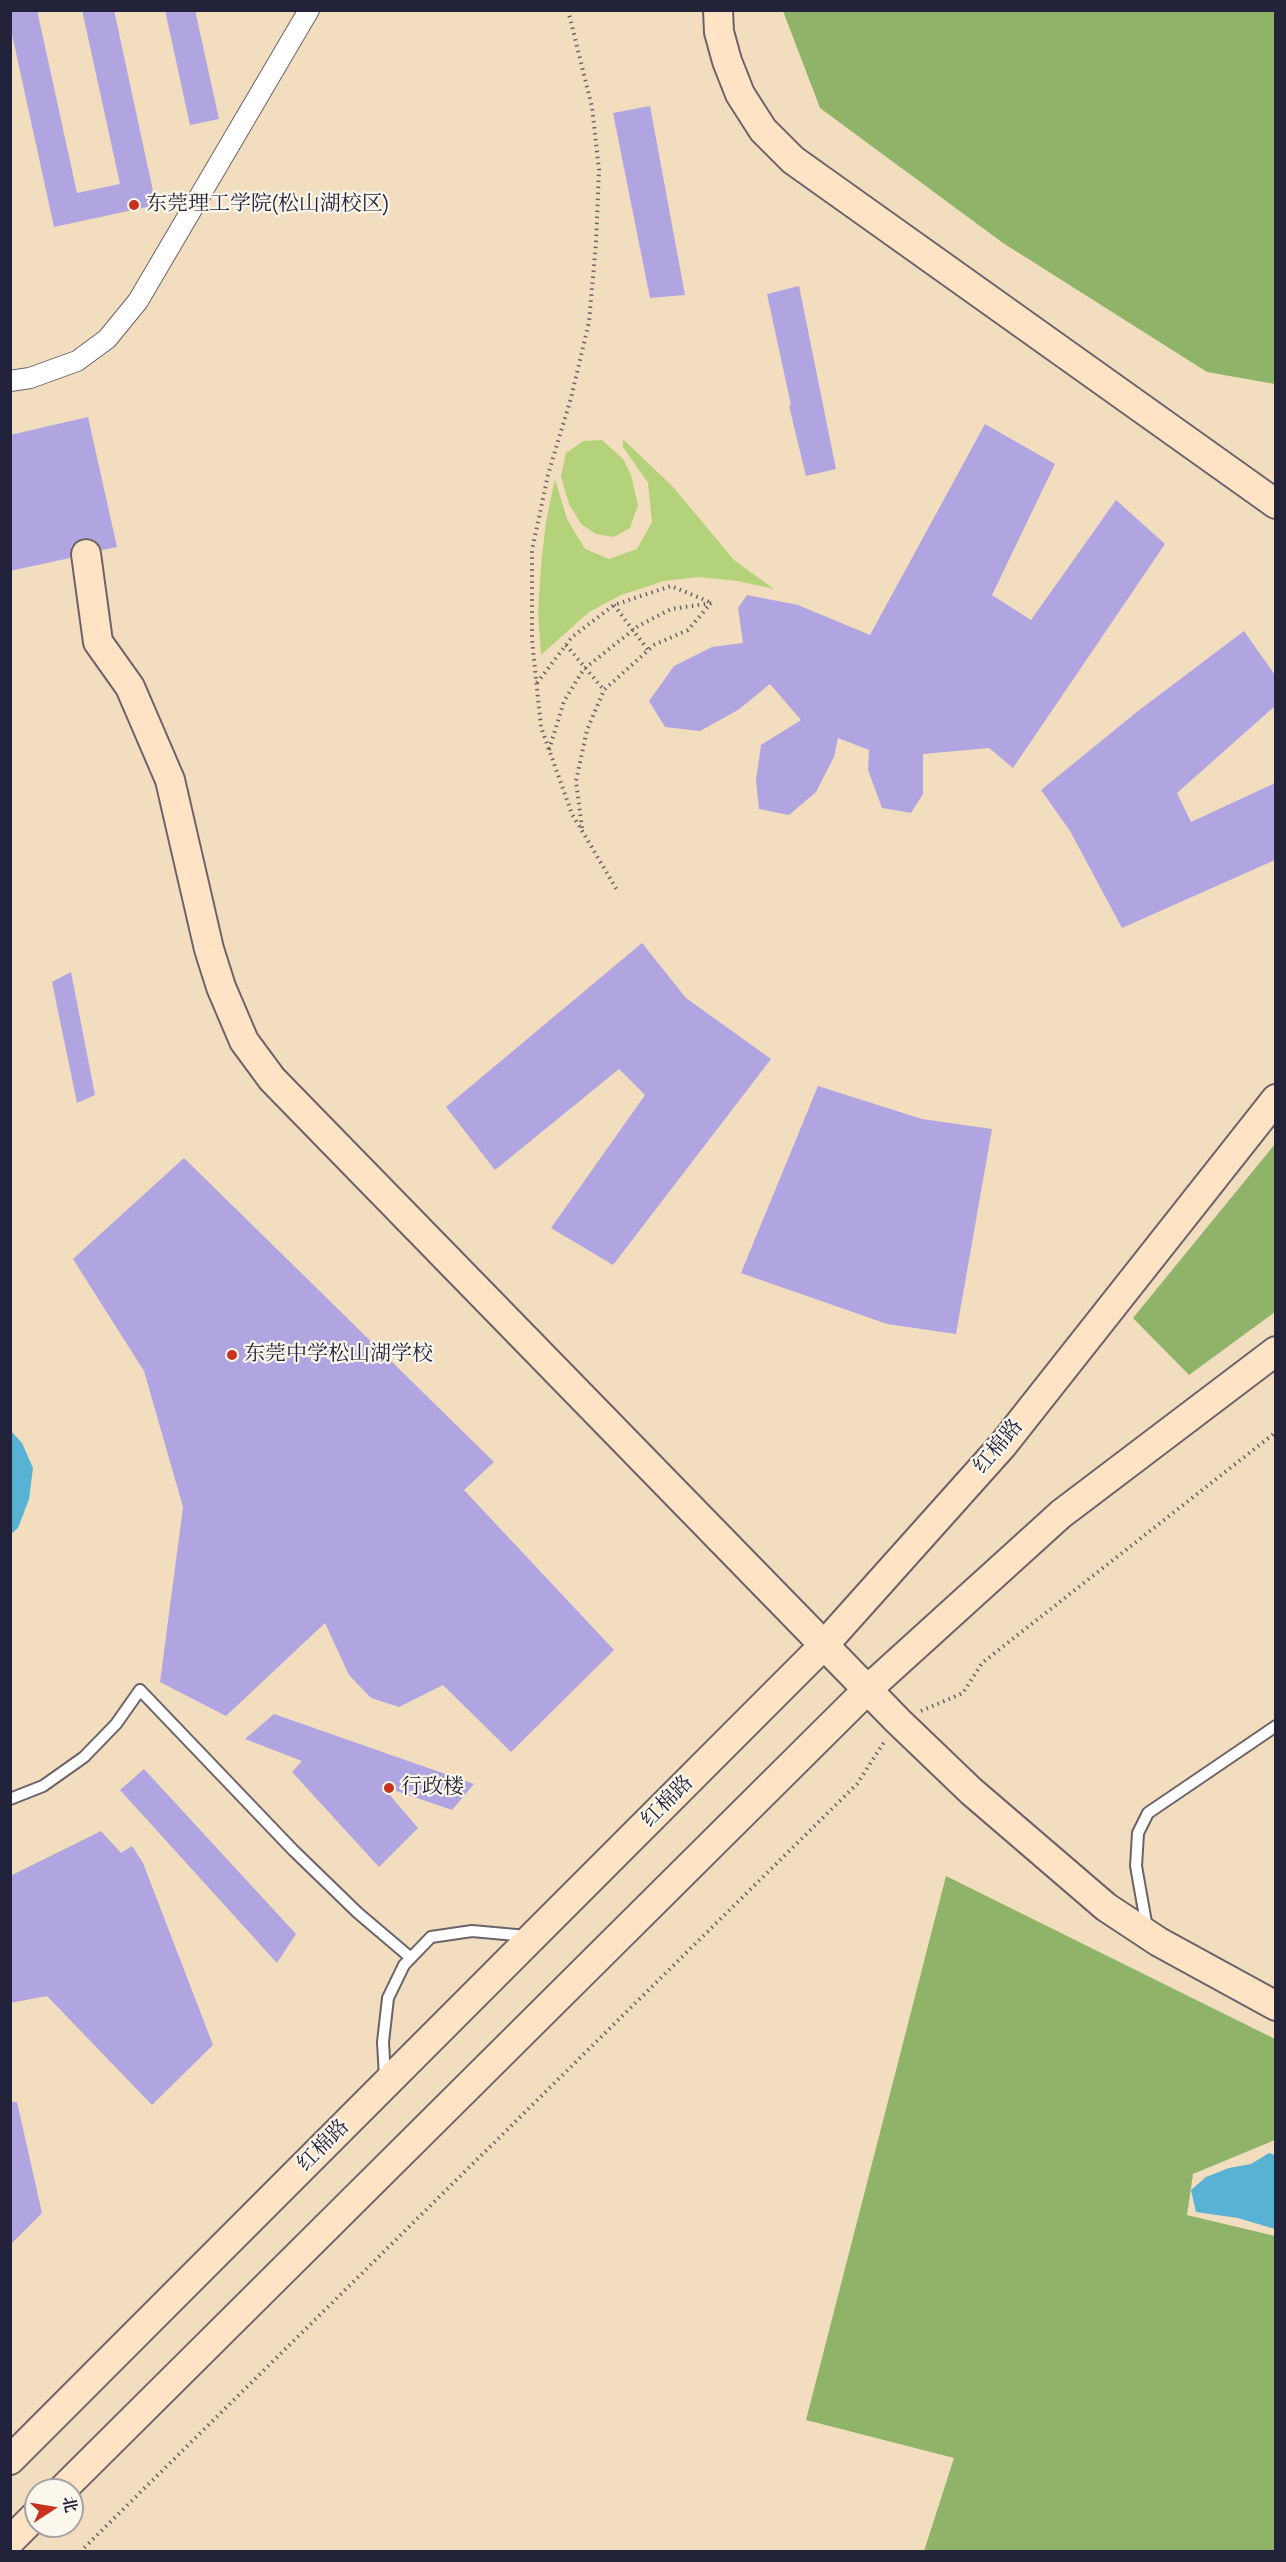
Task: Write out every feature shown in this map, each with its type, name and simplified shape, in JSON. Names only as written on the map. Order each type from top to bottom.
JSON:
[{"type":"main road","points":[[718,10],[720,32],[727,61],[740,94],[763,130],[793,159],[1275,504]]},
{"type":"main road","points":[[86,554],[98,642],[130,687],[170,780],[209,949],[232,1017],[257,1061],[867,1690],[970,1791],[1088,1892],[1148,1934],[1275,2006]]},
{"type":"main road","name":"红棉路","points":[[10,2460],[825,1645],[1002,1446],[1275,1099]]},
{"type":"main road","points":[[74,2478],[867,1690],[1061,1514],[1275,1351]]},
{"type":"main road","points":[[10,2541],[24,2527]]},
{"type":"street","points":[[10,381],[30,378],[77,361],[107,339],[132,308],[309,10]]},
{"type":"lane","points":[[10,1799],[43,1785],[84,1757],[116,1724],[140,1690],[292,1850],[358,1913],[411,1958]]},
{"type":"lane","points":[[1148,1934],[1136,1866],[1138,1833],[1148,1813],[1275,1726]]},
{"type":"lane","points":[[386,2084],[383,2042],[388,1998],[411,1958],[432,1937],[472,1931],[533,1937]]},
{"type":"path","points":[[568,10],[592,106],[599,170],[596,243],[589,322],[571,398],[548,475],[532,550],[532,640],[541,727],[572,814],[617,890]]},
{"type":"path","points":[[536,684],[572,637],[614,605],[671,586],[712,603]]},
{"type":"path","points":[[549,750],[564,701],[584,669],[633,629],[670,609],[712,603]]},
{"type":"path","points":[[583,832],[576,781],[587,730],[604,690],[648,650],[688,630],[712,603]]},
{"type":"path","points":[[614,605],[648,650]]},
{"type":"path","points":[[566,645],[604,690]]},
{"type":"path","points":[[80,2552],[857,1784],[898,1721],[963,1693],[982,1663],[1275,1432]]},
{"type":"green space","points":[[783,11],[1275,11],[1275,384],[1207,372],[1003,243],[820,108]]},
{"type":"green space","points":[[623,439],[673,487],[734,560],[774,589],[738,581],[698,577],[664,581],[621,595],[589,612],[541,655],[538,612],[541,566],[546,522],[555,479],[567,519],[585,549],[609,559],[637,549],[652,522],[648,483],[623,447]]},
{"type":"green space","points":[[602,440],[623,459],[631,475],[638,505],[630,528],[614,537],[596,534],[581,524],[569,504],[561,476],[566,453],[583,441]]},
{"type":"green space","points":[[1275,1144],[1275,1312],[1189,1375],[1133,1318]]},
{"type":"green space","points":[[946,1876],[1275,2039],[1275,2140],[1193,2174],[1187,2215],[1275,2236],[1275,2551],[924,2551],[954,2458],[806,2420]]},
{"type":"water","points":[[10,1430],[22,1443],[33,1468],[29,1499],[18,1528],[11,1534]]},
{"type":"water","points":[[1269,2153],[1275,2155],[1275,2229],[1238,2218],[1196,2212],[1191,2190],[1206,2177],[1229,2168],[1251,2164]]},
{"type":"building","points":[[10,10],[37,10],[77,193],[120,184],[82,10],[114,10],[156,205],[54,227],[10,25]]},
{"type":"building","points":[[165,10],[195,10],[219,119],[190,125]]},
{"type":"building","points":[[650,106],[685,295],[650,298],[613,113]]},
{"type":"building","points":[[799,286],[836,469],[806,476],[789,406],[791,405],[767,294]]},
{"type":"building","points":[[88,417],[117,547],[102,550],[93,539],[83,538],[71,547],[70,558],[10,571],[10,435]]},
{"type":"building","points":[[985,424],[1055,464],[992,595],[1031,620],[1116,500],[1165,544],[1013,768],[989,748],[923,754],[923,794],[911,813],[882,808],[868,770],[869,750],[838,738],[834,757],[816,792],[789,815],[759,809],[756,780],[761,745],[801,720],[770,684],[738,710],[700,731],[665,727],[649,701],[674,666],[712,647],[743,643],[738,608],[747,595],[798,605],[870,635]]},
{"type":"building","points":[[1244,631],[1275,675],[1275,706],[1177,793],[1191,822],[1275,783],[1275,860],[1122,928],[1070,831],[1041,790],[1138,711]]},
{"type":"building","points":[[642,943],[686,998],[771,1059],[613,1265],[551,1228],[645,1095],[619,1069],[495,1170],[446,1107]]},
{"type":"building","points":[[71,972],[95,1095],[77,1103],[52,982]]},
{"type":"building","points":[[818,1086],[922,1119],[992,1129],[956,1334],[887,1324],[741,1273]]},
{"type":"building","points":[[184,1158],[494,1462],[464,1490],[614,1650],[511,1752],[443,1685],[399,1707],[371,1698],[349,1675],[325,1623],[226,1716],[160,1682],[183,1507],[144,1371],[73,1259]]},
{"type":"building","name":"行政楼","points":[[274,1714],[474,1784],[452,1810],[382,1786],[418,1828],[379,1867],[292,1772],[302,1761],[245,1739]]},
{"type":"building","points":[[144,1769],[296,1934],[277,1963],[120,1790]]},
{"type":"building","points":[[101,1831],[121,1853],[132,1846],[143,1863],[213,2045],[152,2105],[47,1996],[10,2003],[10,1876]]},
{"type":"building","points":[[10,2102],[17,2102],[42,2213],[10,2245]]},
{"type":"place","name":"东莞理工学院(松山湖校区)","points":[[134,205]]},
{"type":"place","name":"东莞中学松山湖学校","points":[[232,1355]]},
{"type":"place","name":"行政楼","points":[[389,1788]]}]
